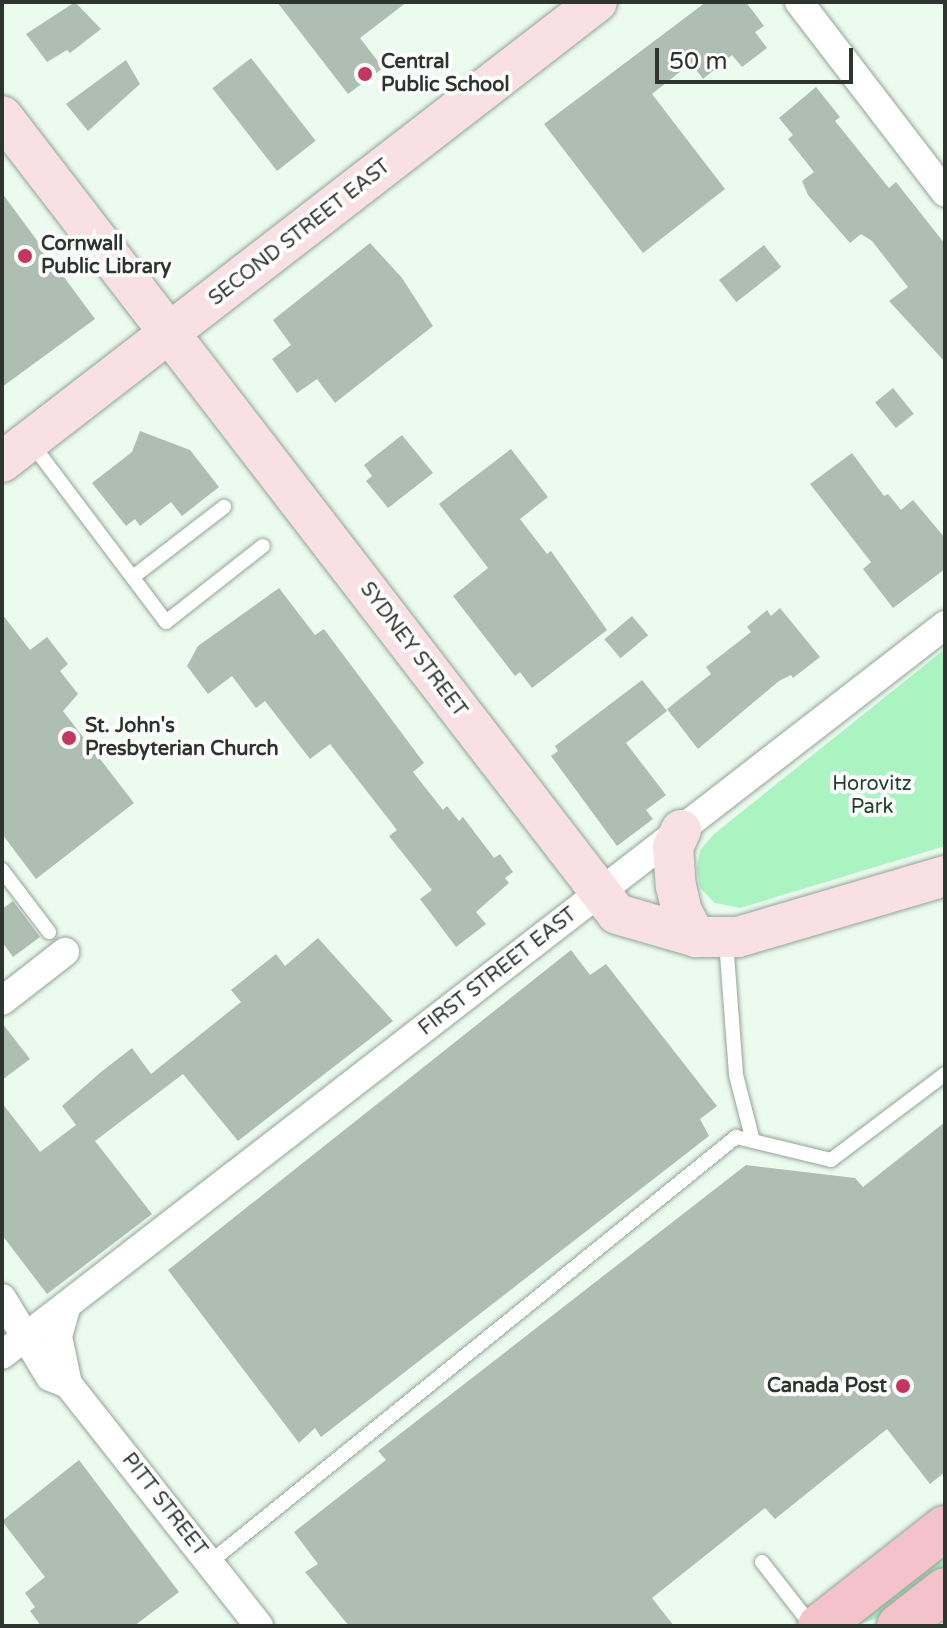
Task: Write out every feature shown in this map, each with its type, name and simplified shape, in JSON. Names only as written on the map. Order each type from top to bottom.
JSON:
[{"type":"main road","points":[[820,1626],[945,1528]]},
{"type":"main road","points":[[899,1626],[945,1590]]},
{"type":"street","name":"SECOND STREET EAST","points":[[16,451],[597,2]]},
{"type":"street","points":[[799,2],[945,192]]},
{"type":"street","name":"SYDNEY STREET","points":[[2,116],[172,332],[617,914],[711,937]]},
{"type":"street","name":"FIRST STREET EAST","points":[[2,1355],[945,625]]},
{"type":"street","points":[[681,830],[673,847],[682,912],[711,937],[945,876]]},
{"type":"street","points":[[2,1001],[57,942]]},
{"type":"street","name":"PITT STREET","points":[[2,1298],[50,1377],[68,1384]]},
{"type":"street","name":"PITT STREET","points":[[59,1312],[58,1337],[68,1384],[259,1626]]},
{"type":"lane","points":[[16,451],[133,577],[166,622],[263,546]]},
{"type":"lane","points":[[133,577],[224,507]]},
{"type":"lane","points":[[2,870],[57,942]]},
{"type":"lane","points":[[711,937],[736,1075],[753,1141]]},
{"type":"lane","points":[[209,1563],[736,1137],[831,1160],[945,1074]]},
{"type":"lane","points":[[762,1562],[812,1626]]},
{"type":"green space","name":"Horovitz Park","points":[[945,649],[945,846],[740,908],[715,903],[700,888],[697,868],[700,850],[714,834]]},
{"type":"green space","points":[[945,1546],[945,1571],[885,1616],[855,1625]]},
{"type":"building","points":[[75,2],[101,29],[70,53],[67,50],[47,62],[26,34]]},
{"type":"building","points":[[277,2],[407,2],[360,38],[383,68],[348,94]]},
{"type":"building","points":[[706,2],[746,2],[764,26],[755,32],[767,48],[742,67],[732,55],[703,79],[691,63],[652,94],[725,189],[643,253],[544,124]]},
{"type":"building","points":[[251,58],[316,141],[277,171],[212,88]]},
{"type":"building","points":[[126,60],[140,84],[88,131],[66,104]]},
{"type":"building","points":[[816,87],[840,117],[835,121],[889,188],[896,182],[945,244],[945,362],[889,301],[908,287],[872,241],[861,234],[850,243],[808,195],[802,181],[814,172],[788,139],[793,135],[779,118]]},
{"type":"building","name":"Cornwall Public Library","points":[[2,193],[95,319],[2,387]]},
{"type":"building","points":[[370,243],[402,278],[433,326],[335,403],[317,379],[297,393],[272,359],[291,345],[273,320]]},
{"type":"building","points":[[764,245],[781,267],[736,302],[719,280]]},
{"type":"building","points":[[893,388],[914,414],[896,428],[875,402]]},
{"type":"building","points":[[140,431],[190,450],[219,487],[182,516],[171,502],[140,526],[135,519],[126,526],[92,483],[132,452]]},
{"type":"building","points":[[402,435],[433,473],[388,508],[366,481],[372,476],[364,465]]},
{"type":"building","points":[[511,449],[548,497],[520,519],[547,554],[551,551],[607,630],[532,688],[520,672],[515,676],[453,596],[488,568],[439,504]]},
{"type":"building","points":[[852,453],[884,496],[888,494],[901,510],[913,500],[945,538],[945,569],[893,608],[863,569],[871,562],[810,484]]},
{"type":"building","points":[[279,588],[315,635],[324,629],[424,763],[413,772],[443,810],[447,806],[459,821],[463,817],[494,858],[500,854],[513,872],[505,878],[509,883],[476,912],[486,924],[456,947],[420,899],[432,890],[389,836],[397,830],[330,744],[310,759],[265,701],[256,708],[232,676],[208,694],[187,666],[198,646]]},
{"type":"building","points":[[780,608],[820,657],[793,678],[791,675],[779,681],[698,749],[667,709],[711,674],[706,667],[751,632],[747,627],[767,610],[771,616]]},
{"type":"building","name":"St. John's Presbyterian Church","points":[[2,614],[30,650],[47,637],[68,664],[60,671],[78,694],[63,711],[134,803],[36,879],[2,834]]},
{"type":"building","points":[[632,616],[648,635],[620,658],[604,639]]},
{"type":"building","points":[[642,680],[667,711],[626,743],[666,795],[646,810],[653,819],[617,846],[551,756],[558,751],[555,746]]},
{"type":"building","points":[[13,901],[40,937],[13,957],[2,942],[2,909]]},
{"type":"building","points":[[318,938],[393,1021],[238,1141],[183,1074],[95,1141],[152,1214],[47,1294],[2,1235],[2,1103],[40,1152],[76,1125],[62,1106],[132,1048],[151,1074],[241,1002],[231,990],[276,954],[285,966]]},
{"type":"building","points":[[571,950],[590,975],[606,964],[717,1106],[700,1119],[709,1136],[321,1437],[315,1428],[299,1443],[168,1270]]},
{"type":"building","points":[[2,1023],[30,1059],[2,1080]]},
{"type":"building","points":[[945,1122],[945,1472],[930,1484],[887,1429],[775,1519],[765,1508],[652,1598],[674,1626],[349,1626],[305,1572],[318,1564],[294,1532],[386,1460],[378,1451],[746,1165],[855,1178],[863,1187]]},
{"type":"building","points":[[79,1460],[179,1592],[134,1626],[41,1626],[30,1611],[35,1607],[25,1593],[45,1577],[2,1521]]},
{"type":"place","name":"Central Public School","points":[[365,74]]},
{"type":"place","name":"Cornwall Public Library","points":[[25,256]]},
{"type":"place","name":"St. John's Presbyterian Church","points":[[69,738]]},
{"type":"place","name":"Canada Post","points":[[903,1386]]}]
